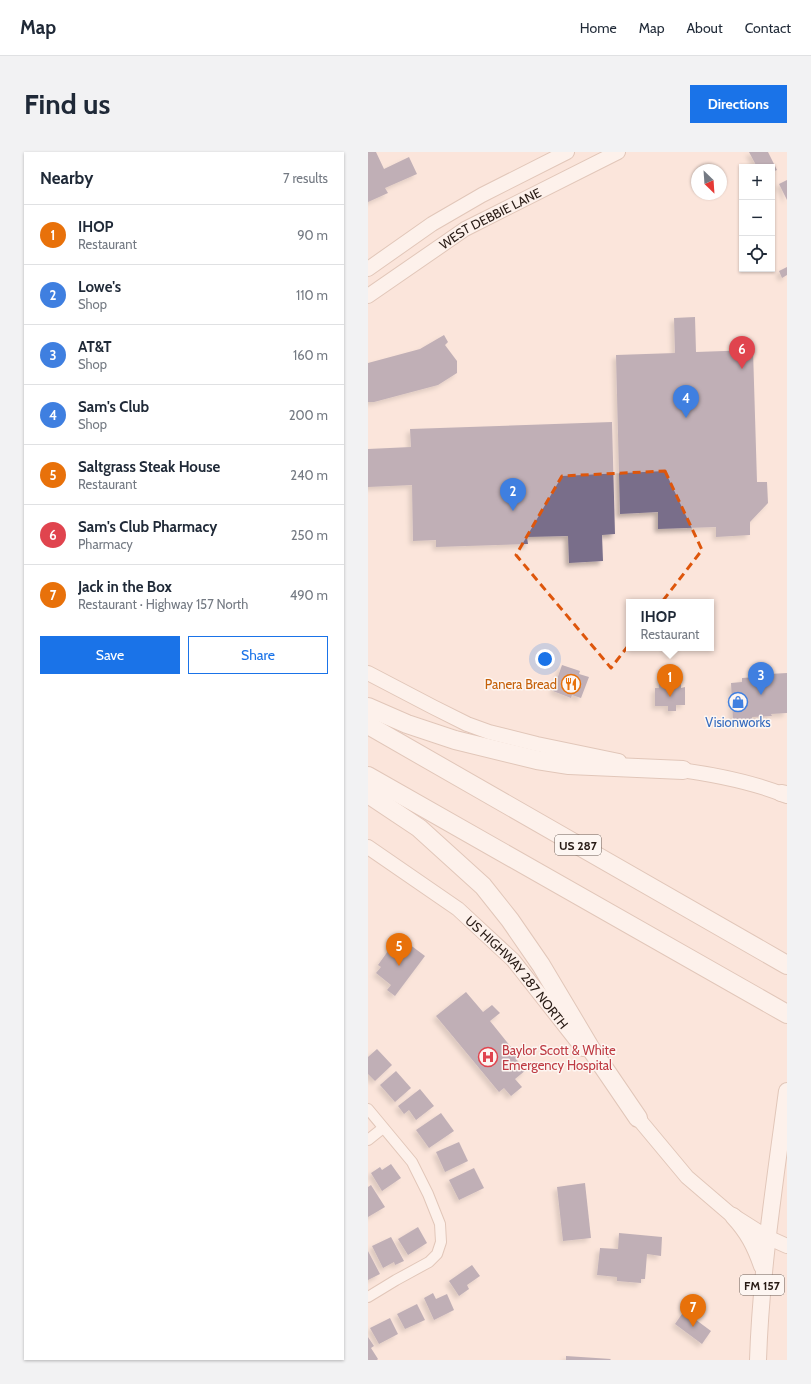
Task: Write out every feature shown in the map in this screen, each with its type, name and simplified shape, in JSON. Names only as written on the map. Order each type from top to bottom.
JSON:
[{"type":"highway","points":[[368,707],[407,724],[454,740],[537,760],[569,764],[683,770]]},
{"type":"highway","name":"US 287","points":[[368,725],[787,965]]},
{"type":"highway","points":[[368,776],[787,1014]]},
{"type":"highway","points":[[368,794],[419,828],[483,886],[510,920],[541,965],[591,1049],[638,1118]]},
{"type":"main road","name":"WEST DEBBIE LANE","points":[[368,269],[432,224],[482,195],[567,152]]},
{"type":"main road","name":"WEST DEBBIE LANE","points":[[368,296],[465,229],[618,152]]},
{"type":"main road","points":[[529,170],[539,192]]},
{"type":"main road","points":[[368,673],[408,695],[467,724],[498,735],[613,760],[720,776],[785,794]]},
{"type":"main road","name":"US HIGHWAY 287 NORTH","points":[[368,847],[458,908],[513,960],[638,1118],[687,1177],[733,1216],[767,1237],[787,1246]]},
{"type":"main road","points":[[767,1237],[787,1091]]},
{"type":"main road","points":[[733,1216],[744,1228],[756,1247],[763,1268]]},
{"type":"main road","name":"FM 157","points":[[758,1360],[759,1313],[767,1237]]},
{"type":"street","points":[[368,1109],[412,1162],[428,1194],[440,1224],[441,1242],[437,1254],[429,1262],[396,1280],[368,1298]]},
{"type":"street","points":[[368,1140],[383,1128]]},
{"type":"highlighted area","points":[[665,471],[702,550],[611,668],[516,555],[562,476]]},
{"type":"building","points":[[368,152],[376,152],[384,169],[409,157],[417,174],[385,188],[388,193],[368,202]]},
{"type":"building","points":[[749,152],[768,152],[774,164],[755,164]]},
{"type":"building","points":[[787,180],[787,200],[779,184]]},
{"type":"building","points":[[787,267],[787,275],[782,278],[779,271]]},
{"type":"building","points":[[695,317],[696,352],[753,350],[757,482],[767,482],[768,503],[750,522],[750,535],[716,537],[716,527],[658,529],[658,512],[620,514],[616,355],[675,353],[674,318]]},
{"type":"building","points":[[444,335],[448,342],[445,345],[457,361],[457,373],[438,385],[374,402],[368,402],[368,363],[420,349]]},
{"type":"building","points":[[612,422],[615,534],[602,535],[603,561],[569,563],[568,536],[527,537],[528,544],[436,547],[436,540],[413,541],[412,485],[368,487],[368,449],[411,447],[410,429]]},
{"type":"building","name":"Panera Bread","points":[[562,665],[580,671],[579,674],[589,677],[581,698],[572,695],[571,698],[553,691]]},
{"type":"building","points":[[787,673],[787,713],[771,714],[772,716],[752,717],[752,721],[733,722],[731,683],[742,682],[742,678]]},
{"type":"building","points":[[681,677],[681,688],[685,687],[685,705],[676,705],[676,711],[668,711],[668,706],[655,706],[655,688],[659,688],[659,678]]},
{"type":"building","points":[[404,934],[405,941],[425,956],[395,996],[387,990],[391,985],[376,973],[381,967],[378,965],[393,944],[392,936]]},
{"type":"building","name":"Baylor Scott & White Emergency Hospital","points":[[466,992],[483,1012],[492,1005],[500,1013],[490,1021],[519,1057],[516,1059],[526,1070],[515,1079],[522,1087],[511,1096],[504,1088],[499,1092],[436,1016]]},
{"type":"building","points":[[377,1049],[392,1065],[375,1081],[368,1074],[368,1057]]},
{"type":"building","points":[[396,1071],[411,1088],[395,1102],[380,1085]]},
{"type":"building","points":[[420,1089],[434,1106],[416,1120],[409,1110],[404,1114],[398,1106]]},
{"type":"building","points":[[441,1113],[454,1131],[429,1148],[416,1130]]},
{"type":"building","points":[[459,1142],[468,1161],[445,1172],[436,1152]]},
{"type":"building","points":[[391,1164],[401,1178],[382,1191],[371,1173],[380,1167],[382,1170]]},
{"type":"building","points":[[474,1168],[484,1188],[459,1200],[449,1180]]},
{"type":"building","points":[[585,1183],[591,1238],[563,1241],[557,1187]]},
{"type":"building","points":[[371,1185],[385,1207],[368,1217],[368,1187]]},
{"type":"building","points":[[418,1227],[427,1243],[408,1255],[398,1239]]},
{"type":"building","points":[[619,1233],[662,1237],[661,1256],[647,1254],[645,1279],[641,1279],[641,1283],[617,1281],[617,1277],[597,1275],[600,1248],[618,1249]]},
{"type":"building","points":[[391,1237],[404,1261],[395,1265],[394,1262],[383,1268],[372,1246]]},
{"type":"building","points":[[368,1251],[380,1274],[368,1280]]},
{"type":"building","points":[[472,1265],[480,1276],[467,1285],[469,1289],[459,1296],[449,1281]]},
{"type":"building","points":[[433,1293],[436,1299],[447,1294],[454,1310],[434,1320],[424,1298]]},
{"type":"building","points":[[417,1304],[425,1320],[405,1329],[397,1314]]},
{"type":"building","points":[[684,1311],[711,1331],[702,1344],[675,1324]]},
{"type":"building","points":[[390,1318],[398,1334],[379,1344],[370,1328]]},
{"type":"building","points":[[368,1337],[374,1346],[371,1348],[378,1359],[377,1360],[368,1360]]},
{"type":"building","points":[[566,1356],[611,1359],[566,1360]]},
{"type":"place","name":"Sam's Club Pharmacy","points":[[742,369]]},
{"type":"place","name":"Sam's Club","points":[[686,418]]},
{"type":"place","name":"Lowe's","points":[[513,511]]},
{"type":"place","name":"Panera Bread","points":[[571,684]]},
{"type":"place","name":"AT&T","points":[[761,695]]},
{"type":"place","name":"IHOP","points":[[670,697]]},
{"type":"place","name":"Visionworks","points":[[738,702]]},
{"type":"place","name":"Saltgrass Steak House","points":[[399,966]]},
{"type":"place","name":"Baylor Scott & White Emergency Hospital","points":[[488,1057]]},
{"type":"place","name":"Jack in the Box","points":[[693,1327]]}]
